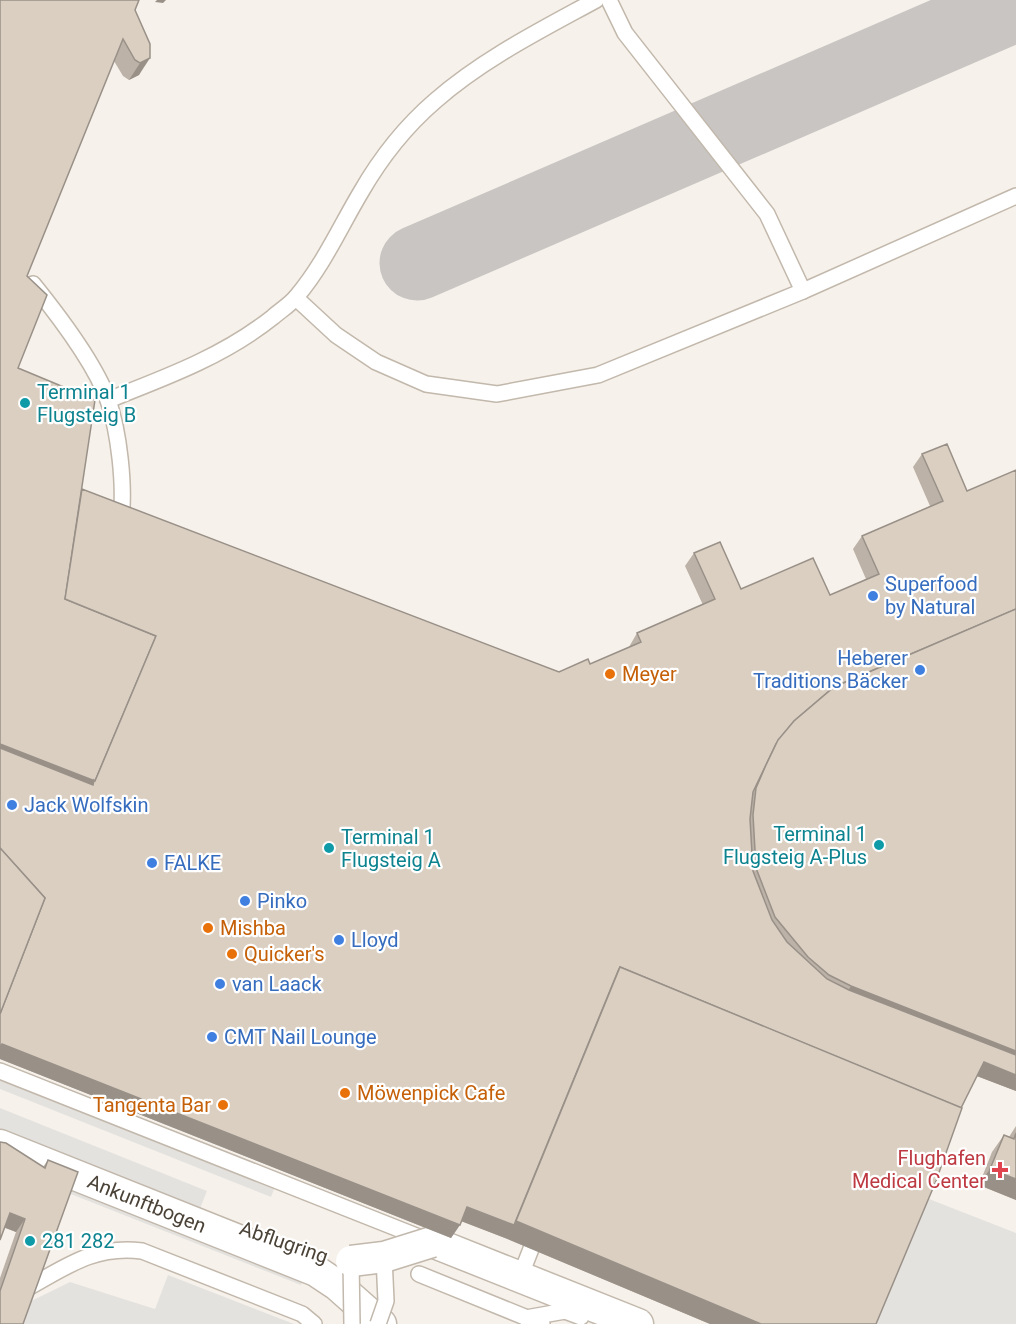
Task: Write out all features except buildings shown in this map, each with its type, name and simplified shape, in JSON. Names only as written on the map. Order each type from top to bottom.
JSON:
[{"type":"street","name":"Abflugring","points":[[0,1132],[326,1259],[351,1261],[384,1257],[425,1230]]},
{"type":"street","name":"Ankunftbogen","points":[[0,1145],[316,1271],[338,1285],[379,1324]]},
{"type":"street","points":[[425,1230],[520,1277],[638,1324]]},
{"type":"lane","points":[[108,400],[212,358],[246,338],[296,298],[331,249],[379,166],[401,137],[435,101],[497,55],[596,0]]},
{"type":"lane","points":[[609,0],[625,33],[767,214],[802,291]]},
{"type":"lane","points":[[296,298],[336,335],[376,362],[426,384],[497,394],[598,375],[802,291],[1016,196]]},
{"type":"lane","points":[[24,272],[82,351],[108,400],[120,457],[120,519]]},
{"type":"lane","points":[[0,1071],[425,1230]]},
{"type":"lane","points":[[520,1277],[544,1214]]},
{"type":"lane","points":[[0,1302],[26,1291],[89,1254],[122,1248],[142,1251],[302,1314],[314,1324]]},
{"type":"lane","points":[[379,1324],[386,1301],[384,1257]]},
{"type":"lane","points":[[351,1261],[352,1324]]},
{"type":"lane","points":[[419,1274],[542,1324]]},
{"type":"lane","points":[[526,1318],[565,1311],[598,1324]]},
{"type":"shaded area","points":[[0,1071],[277,1181],[271,1197],[0,1089]]},
{"type":"shaded area","points":[[0,1108],[207,1191],[199,1211],[0,1132]]},
{"type":"shaded area","points":[[0,1150],[307,1271],[301,1285],[0,1166]]},
{"type":"shaded area","points":[[924,1197],[1016,1233],[1016,1324],[872,1324]]},
{"type":"shaded area","points":[[168,1275],[294,1324],[13,1324],[19,1307],[70,1282],[155,1309]]},
{"type":"taxiway","points":[[417,263],[1016,4]]},
{"type":"place","name":"Terminal 1 Flugsteig B","points":[[25,403]]},
{"type":"place","name":"Superfood by Natural","points":[[873,596]]},
{"type":"place","name":"Heberer Traditions Bäcker","points":[[920,670]]},
{"type":"place","name":"Meyer","points":[[610,674]]},
{"type":"place","name":"Jack Wolfskin","points":[[12,805]]},
{"type":"place","name":"Terminal 1 Flugsteig A-Plus","points":[[879,845]]},
{"type":"place","name":"Terminal 1 Flugsteig A","points":[[329,848]]},
{"type":"place","name":"FALKE","points":[[152,863]]},
{"type":"place","name":"Pinko","points":[[245,901]]},
{"type":"place","name":"Mishba","points":[[208,928]]},
{"type":"place","name":"Lloyd","points":[[339,940]]},
{"type":"place","name":"Quicker's","points":[[232,954]]},
{"type":"place","name":"van Laack","points":[[220,984]]},
{"type":"place","name":"CMT Nail Lounge","points":[[212,1037]]},
{"type":"place","name":"Möwenpick Cafe","points":[[345,1093]]},
{"type":"place","name":"Tangenta Bar","points":[[223,1105]]},
{"type":"place","name":"Flughafen Medical Center","points":[[1000,1170]]},
{"type":"place","name":"281 282","points":[[30,1241]]}]
